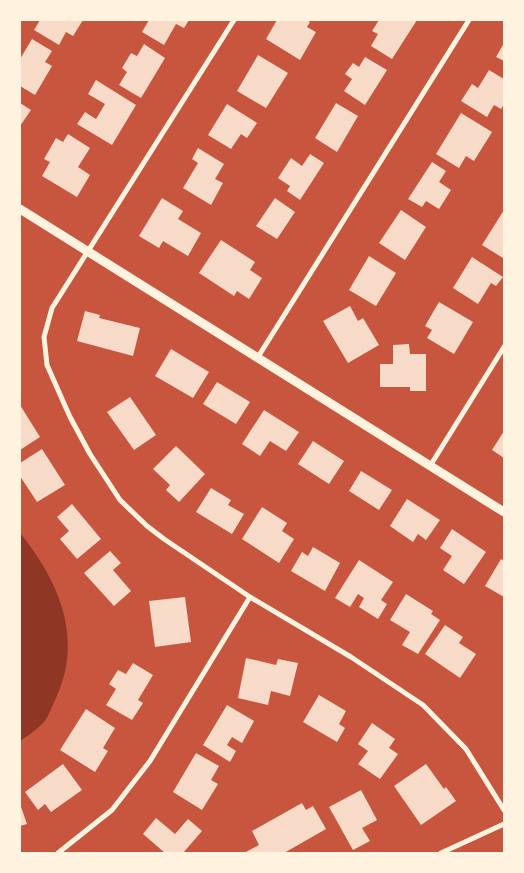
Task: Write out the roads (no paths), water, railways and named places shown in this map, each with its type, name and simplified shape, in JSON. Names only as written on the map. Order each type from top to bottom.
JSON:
[{"type":"street","points":[[234,20],[52,308],[44,337],[47,365],[70,417],[106,480],[132,512],[164,539],[250,597],[350,657],[423,705],[466,749],[504,810]]},
{"type":"street","points":[[258,357],[469,20]]},
{"type":"street","points":[[20,209],[504,512]]},
{"type":"street","points":[[430,466],[504,347]]},
{"type":"street","points":[[58,853],[112,810],[150,761],[250,597]]},
{"type":"street","points":[[441,853],[504,824]]}]
